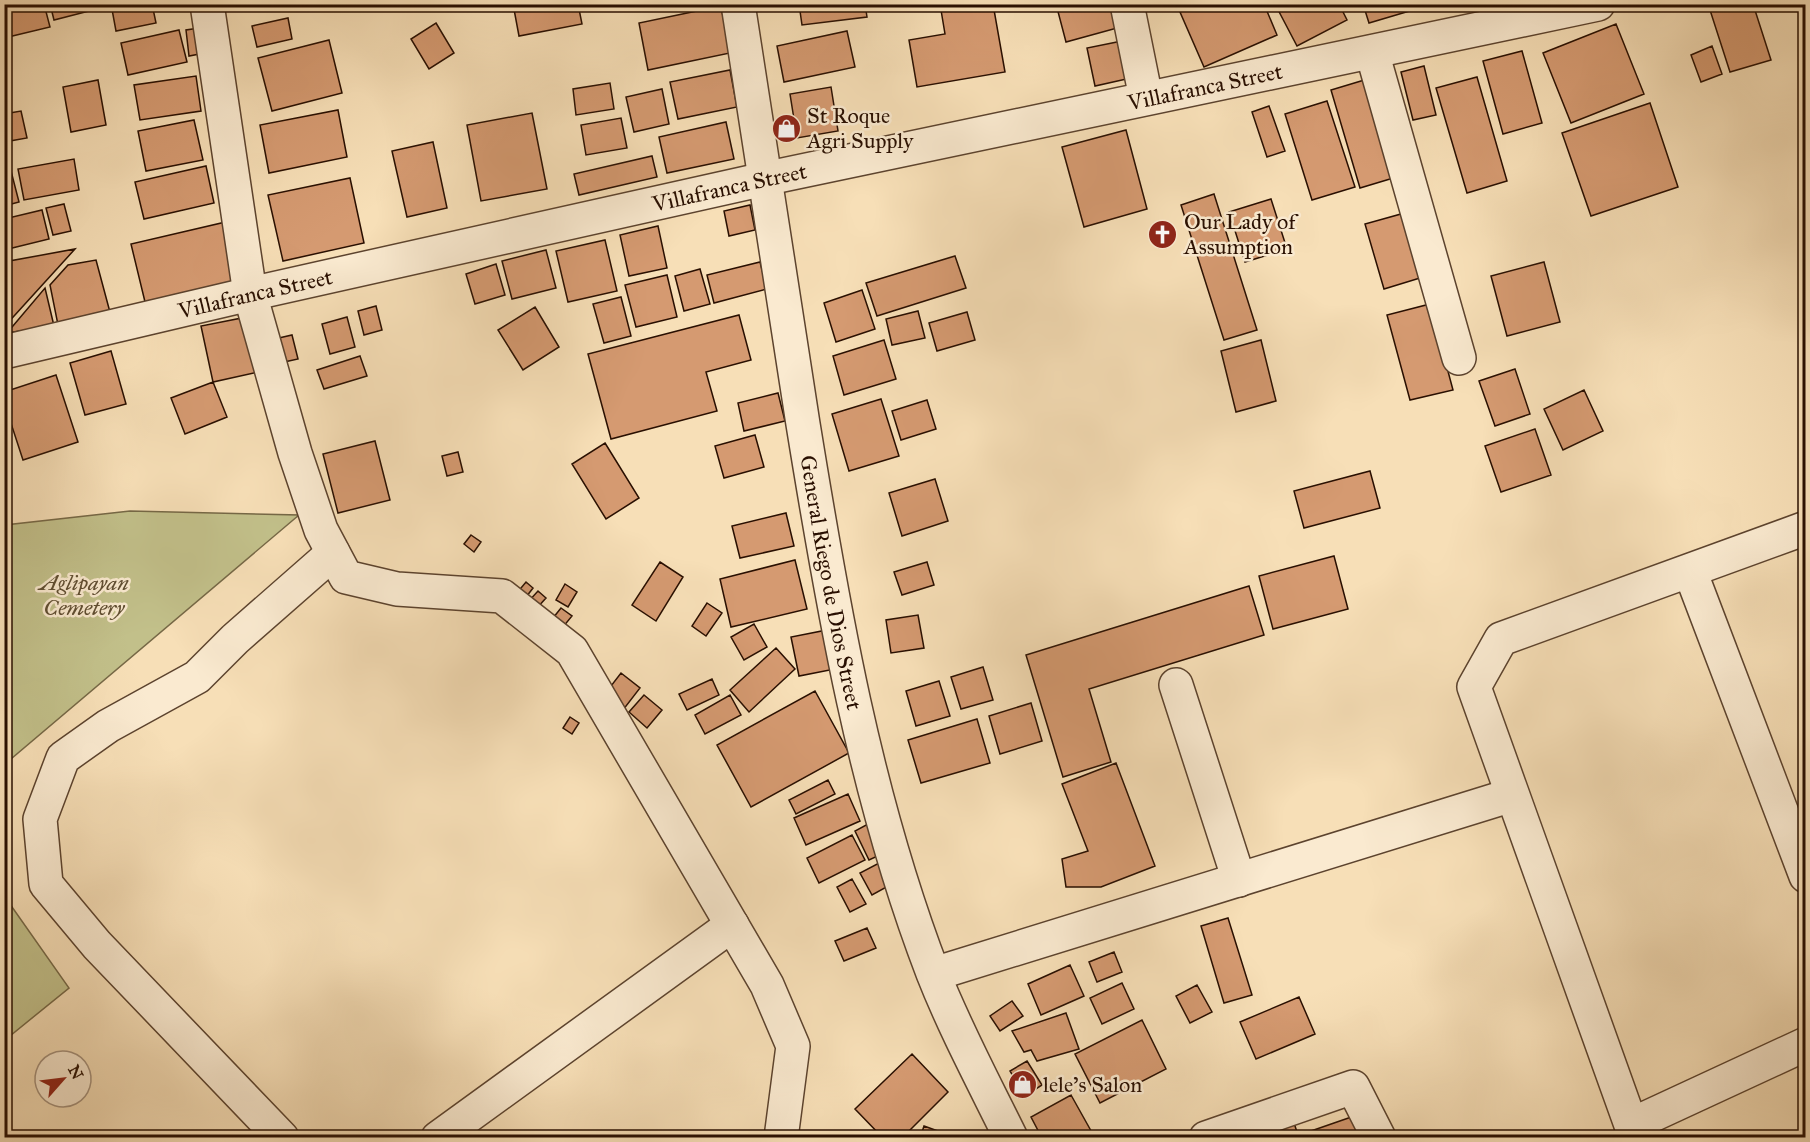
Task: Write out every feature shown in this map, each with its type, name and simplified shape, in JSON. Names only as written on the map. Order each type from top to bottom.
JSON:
[{"type":"street","points":[[207,4],[250,294],[295,453],[321,530],[346,577],[398,589],[502,596],[573,651],[767,985],[793,1046],[781,1137]]},
{"type":"street","name":"General Riego de Dios Street","points":[[738,4],[814,493],[853,702],[878,802],[902,882],[934,974],[972,1060],[1011,1137]]},
{"type":"street","points":[[1126,4],[1146,98]]},
{"type":"street","name":"Villafranca Street","points":[[4,352],[250,294],[764,179],[1598,4]]},
{"type":"street","points":[[1372,52],[1459,358]]},
{"type":"street","points":[[1806,528],[1501,639],[1474,687],[1631,1125],[1806,1044]]},
{"type":"street","points":[[282,1137],[97,945],[46,884],[40,819],[63,758],[108,726],[197,677],[235,639],[333,553]]},
{"type":"street","points":[[1690,571],[1806,876]]},
{"type":"street","points":[[1176,685],[1239,879]]},
{"type":"street","points":[[934,974],[1512,795]]},
{"type":"street","points":[[438,1137],[732,925]]},
{"type":"street","points":[[1206,1137],[1353,1087],[1379,1137]]},
{"type":"green space","name":"Aglipayan Cemetery","points":[[130,511],[299,515],[5,764],[5,525]]},
{"type":"green space","points":[[5,897],[69,988],[4,1040]]},
{"type":"building","points":[[4,4],[44,4],[50,27],[4,38]]},
{"type":"building","points":[[50,4],[96,4],[97,9],[54,20]]},
{"type":"building","points":[[111,4],[152,4],[156,23],[116,31]]},
{"type":"building","points":[[513,4],[578,4],[582,24],[519,36]]},
{"type":"building","points":[[601,4],[644,4],[602,11]]},
{"type":"building","points":[[799,4],[865,4],[867,17],[802,25]]},
{"type":"building","points":[[940,4],[993,4],[1005,72],[917,87],[909,40],[945,34]]},
{"type":"building","points":[[1056,4],[1122,4],[1128,25],[1066,42]]},
{"type":"building","points":[[1197,4],[1264,4],[1277,35],[1204,67],[1180,12]]},
{"type":"building","points":[[1275,4],[1339,4],[1347,20],[1297,46]]},
{"type":"building","points":[[1363,4],[1411,4],[1413,10],[1369,23]]},
{"type":"building","points":[[1728,4],[1753,4],[1771,60],[1730,72],[1710,10]]},
{"type":"building","points":[[721,6],[730,53],[648,70],[639,23]]},
{"type":"building","points":[[288,18],[292,39],[257,47],[252,26]]},
{"type":"building","points":[[436,23],[454,53],[429,69],[411,39]]},
{"type":"building","points":[[1616,24],[1644,94],[1571,123],[1543,53]]},
{"type":"building","points":[[206,27],[210,52],[189,56],[186,30]]},
{"type":"building","points":[[179,30],[187,62],[128,75],[121,43]]},
{"type":"building","points":[[847,31],[855,67],[784,82],[777,46]]},
{"type":"building","points":[[1132,39],[1140,76],[1095,86],[1087,48]]},
{"type":"building","points":[[329,40],[342,93],[272,111],[258,58]]},
{"type":"building","points":[[1712,46],[1722,74],[1701,82],[1691,55]]},
{"type":"building","points":[[1522,51],[1542,123],[1503,134],[1483,61]]},
{"type":"building","points":[[1424,66],[1436,115],[1413,120],[1401,72]]},
{"type":"building","points":[[730,70],[737,107],[678,119],[670,82]]},
{"type":"building","points":[[196,76],[201,111],[140,120],[134,85]]},
{"type":"building","points":[[1477,77],[1507,181],[1467,193],[1436,88]]},
{"type":"building","points":[[1371,78],[1400,176],[1360,188],[1331,90]]},
{"type":"building","points":[[98,80],[106,125],[71,132],[63,87]]},
{"type":"building","points":[[610,83],[614,109],[576,115],[573,89]]},
{"type":"building","points":[[831,87],[838,131],[797,138],[790,94]]},
{"type":"building","points":[[662,89],[669,124],[634,132],[626,97]]},
{"type":"building","points":[[1327,101],[1355,187],[1312,200],[1285,114]]},
{"type":"building","points":[[1650,103],[1678,187],[1591,216],[1562,133]]},
{"type":"building","points":[[1269,106],[1285,151],[1267,157],[1252,112]]},
{"type":"building","points":[[338,110],[347,157],[269,173],[260,125]]},
{"type":"building","points":[[21,111],[27,138],[4,142],[4,114]]},
{"type":"building","points":[[532,113],[547,189],[481,201],[467,125]]},
{"type":"building","points":[[621,118],[627,148],[586,155],[581,125]]},
{"type":"building","points":[[194,120],[203,160],[146,171],[138,131]]},
{"type":"building","points":[[726,122],[734,159],[667,173],[659,137]]},
{"type":"building","points":[[1126,130],[1147,209],[1084,227],[1062,147]]},
{"type":"building","points":[[433,142],[447,208],[407,217],[392,151]]},
{"type":"building","points":[[652,156],[657,177],[579,195],[574,174]]},
{"type":"building","points":[[74,159],[79,190],[24,200],[18,169]]},
{"type":"building","points":[[206,166],[214,203],[144,219],[135,182]]},
{"type":"building","points":[[11,171],[19,202],[4,206],[4,172]]},
{"type":"building","points":[[350,178],[364,243],[283,261],[268,195]]},
{"type":"building","points":[[1214,194],[1257,330],[1224,340],[1181,205]]},
{"type":"building","points":[[1271,199],[1287,249],[1245,262],[1229,212]]},
{"type":"building","points":[[64,204],[71,231],[53,235],[46,208]]},
{"type":"building","points":[[750,205],[755,230],[729,236],[724,211]]},
{"type":"building","points":[[42,210],[49,239],[4,250],[4,219]]},
{"type":"building","points":[[1401,214],[1420,278],[1384,289],[1365,224]]},
{"type":"building","points":[[230,221],[245,282],[146,306],[131,244]]},
{"type":"building","points":[[658,226],[667,268],[629,276],[620,235]]},
{"type":"building","points":[[605,240],[617,291],[568,302],[556,251]]},
{"type":"building","points":[[75,249],[4,327],[4,262]]},
{"type":"building","points":[[546,250],[556,288],[512,299],[502,261]]},
{"type":"building","points":[[955,256],[966,288],[877,316],[866,283]]},
{"type":"building","points":[[96,260],[111,316],[58,325],[50,285],[68,265]]},
{"type":"building","points":[[760,262],[767,289],[714,303],[707,275]]},
{"type":"building","points":[[1544,262],[1560,322],[1507,336],[1491,276]]},
{"type":"building","points":[[496,264],[505,295],[475,304],[466,274]]},
{"type":"building","points":[[700,269],[710,304],[684,311],[675,276]]},
{"type":"building","points":[[667,275],[677,317],[636,327],[625,285]]},
{"type":"building","points":[[45,288],[54,326],[7,333]]},
{"type":"building","points":[[862,290],[875,329],[836,342],[824,303]]},
{"type":"building","points":[[621,297],[631,336],[604,343],[593,304]]},
{"type":"building","points":[[1430,304],[1453,390],[1410,400],[1387,315]]},
{"type":"building","points":[[376,306],[382,330],[364,335],[358,311]]},
{"type":"building","points":[[535,307],[559,347],[523,370],[498,330]]},
{"type":"building","points":[[918,311],[925,338],[892,345],[886,319]]},
{"type":"building","points":[[967,312],[975,340],[937,351],[929,323]]},
{"type":"building","points":[[739,315],[751,360],[706,372],[717,411],[611,439],[588,354]]},
{"type":"building","points":[[247,317],[258,372],[213,382],[201,326]]},
{"type":"building","points":[[347,317],[355,347],[330,354],[322,324]]},
{"type":"building","points":[[292,335],[298,359],[275,364],[270,340]]},
{"type":"building","points":[[884,340],[896,379],[844,395],[833,356]]},
{"type":"building","points":[[1261,340],[1276,401],[1236,412],[1221,351]]},
{"type":"building","points":[[111,351],[126,404],[85,415],[70,363]]},
{"type":"building","points":[[360,356],[367,376],[324,389],[317,370]]},
{"type":"building","points":[[1515,369],[1530,414],[1495,426],[1479,381]]},
{"type":"building","points":[[56,375],[78,442],[23,460],[4,402],[4,392]]},
{"type":"building","points":[[213,382],[227,417],[185,434],[171,398]]},
{"type":"building","points":[[1584,390],[1603,431],[1563,450],[1544,409]]},
{"type":"building","points":[[778,393],[785,421],[744,431],[738,403]]},
{"type":"building","points":[[881,399],[899,456],[849,471],[832,414]]},
{"type":"building","points":[[927,400],[936,429],[901,440],[892,411]]},
{"type":"building","points":[[1535,429],[1551,475],[1501,492],[1485,446]]},
{"type":"building","points":[[755,435],[764,467],[724,478],[715,446]]},
{"type":"building","points":[[375,441],[390,500],[338,513],[323,454]]},
{"type":"building","points":[[605,443],[639,498],[606,519],[572,464]]},
{"type":"building","points":[[458,452],[463,472],[447,476],[442,456]]},
{"type":"building","points":[[1370,471],[1380,508],[1304,528],[1294,491]]},
{"type":"building","points":[[935,479],[948,521],[902,536],[889,493]]},
{"type":"building","points":[[786,513],[794,546],[740,558],[732,526]]},
{"type":"building","points":[[471,535],[481,542],[474,552],[464,544]]},
{"type":"building","points":[[1334,556],[1348,609],[1273,629],[1259,576]]},
{"type":"building","points":[[795,560],[807,609],[731,627],[720,579]]},
{"type":"building","points":[[660,562],[683,577],[656,621],[632,605]]},
{"type":"building","points":[[927,562],[934,585],[902,595],[894,572]]},
{"type":"building","points":[[526,582],[533,588],[523,601],[516,594]]},
{"type":"building","points":[[565,584],[577,592],[568,607],[556,600]]},
{"type":"building","points":[[1249,586],[1264,635],[1089,689],[1111,762],[1063,777],[1026,655]]},
{"type":"building","points":[[538,591],[546,598],[536,609],[528,602]]},
{"type":"building","points":[[707,603],[722,613],[706,636],[692,626]]},
{"type":"building","points":[[561,608],[572,616],[563,627],[553,618]]},
{"type":"building","points":[[918,615],[924,648],[891,653],[886,620]]},
{"type":"building","points":[[754,624],[767,647],[744,660],[731,637]]},
{"type":"building","points":[[827,630],[835,669],[799,676],[791,637]]},
{"type":"building","points":[[776,648],[795,669],[749,712],[730,690]]},
{"type":"building","points":[[983,667],[993,700],[961,709],[951,677]]},
{"type":"building","points":[[621,673],[640,688],[623,710],[604,695]]},
{"type":"building","points":[[712,679],[719,695],[687,710],[679,694]]},
{"type":"building","points":[[939,681],[950,716],[916,726],[906,691]]},
{"type":"building","points":[[815,691],[849,753],[751,807],[717,745]]},
{"type":"building","points":[[644,695],[662,710],[647,728],[629,712]]},
{"type":"building","points":[[730,695],[741,715],[705,734],[695,715]]},
{"type":"building","points":[[1031,703],[1042,741],[1000,754],[989,716]]},
{"type":"building","points":[[570,717],[579,723],[572,734],[563,728]]},
{"type":"building","points":[[977,719],[990,763],[921,783],[908,740]]},
{"type":"building","points":[[1116,763],[1155,866],[1101,887],[1066,887],[1062,859],[1088,851],[1062,784]]},
{"type":"building","points":[[828,780],[835,794],[796,814],[789,800]]},
{"type":"building","points":[[848,794],[860,821],[806,845],[794,818]]},
{"type":"building","points":[[868,824],[882,854],[869,860],[855,831]]},
{"type":"building","points":[[852,835],[865,860],[819,883],[807,858]]},
{"type":"building","points":[[881,862],[892,884],[872,895],[860,873]]},
{"type":"building","points":[[852,879],[866,904],[850,912],[837,887]]},
{"type":"building","points":[[1228,918],[1252,995],[1224,1003],[1201,926]]},
{"type":"building","points":[[867,928],[876,948],[844,961],[835,941]]},
{"type":"building","points":[[1114,952],[1122,972],[1097,982],[1089,962]]},
{"type":"building","points":[[1070,965],[1084,996],[1041,1015],[1028,984]]},
{"type":"building","points":[[1122,983],[1134,1009],[1102,1024],[1090,998]]},
{"type":"building","points":[[1197,985],[1212,1012],[1190,1023],[1176,996]]},
{"type":"building","points":[[1299,997],[1315,1034],[1256,1059],[1240,1022]]},
{"type":"building","points":[[1012,1001],[1023,1016],[1000,1031],[990,1016]]},
{"type":"building","points":[[1066,1013],[1079,1049],[1037,1061],[1031,1050],[1024,1052],[1012,1031]]},
{"type":"building","points":[[1142,1020],[1166,1069],[1100,1103],[1075,1054]]},
{"type":"building","points":[[912,1054],[948,1092],[902,1138],[883,1138],[855,1109]]},
{"type":"building","points":[[1027,1061],[1042,1085],[1025,1096],[1010,1071]]},
{"type":"building","points":[[1071,1095],[1095,1138],[1042,1138],[1031,1117]]},
{"type":"building","points":[[1360,1114],[1368,1138],[1314,1138],[1311,1131]]},
{"type":"building","points":[[1294,1123],[1299,1138],[1252,1138]]},
{"type":"building","points":[[924,1126],[949,1135],[948,1138],[920,1138]]},
{"type":"place","name":"St Roque Agri Supply","points":[[786,128]]},
{"type":"place","name":"Our Lady of Assumption","points":[[1163,234]]},
{"type":"place","name":"lele’s Salon","points":[[1022,1084]]}]
